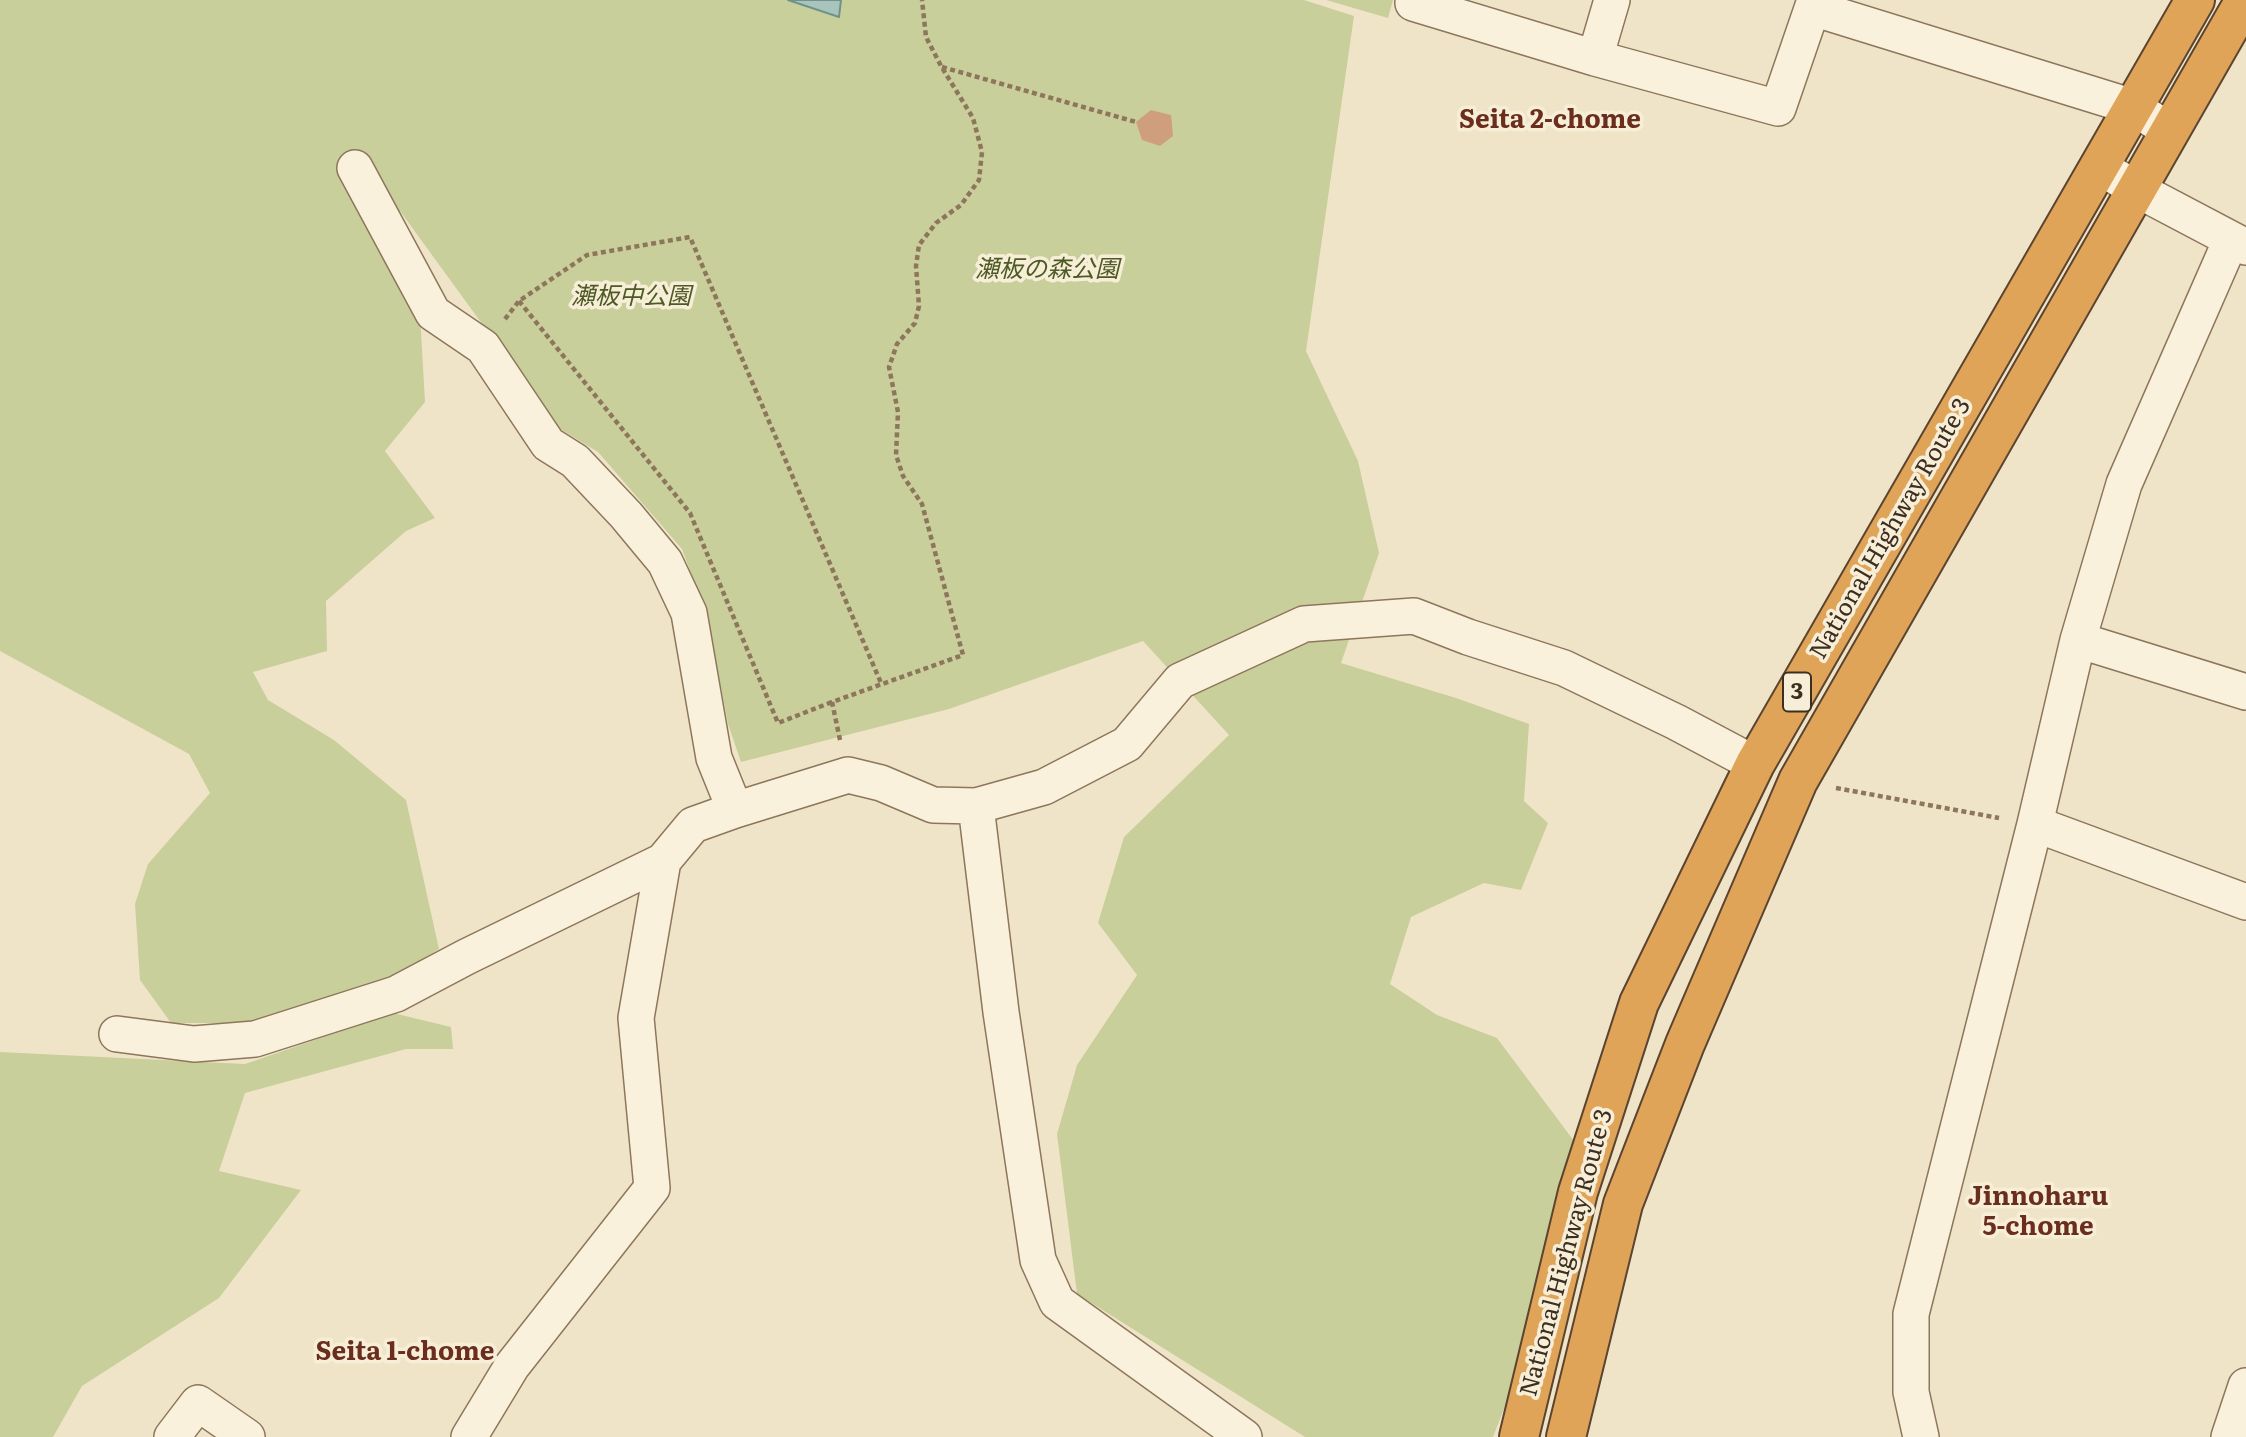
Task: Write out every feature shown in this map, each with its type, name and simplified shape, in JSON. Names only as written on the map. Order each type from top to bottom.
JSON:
[{"type":"highway","name":"National Highway Route 3","points":[[1519,1437],[1578,1192],[1639,1003],[1755,764],[2195,0]]},
{"type":"highway","name":"National Highway Route 3","points":[[1566,1437],[1623,1205],[1685,1044],[1798,781],[2245,0]]},
{"type":"street","points":[[1414,0],[1413,3],[1595,58],[1777,108],[1814,4],[2133,107],[2170,131]]},
{"type":"street","points":[[1595,58],[1612,0]]},
{"type":"street","points":[[1921,1437],[1911,1392],[1911,1314],[2035,824],[2078,640],[2124,484],[2239,243],[2100,167]]},
{"type":"street","points":[[355,168],[433,313],[483,347],[548,444],[575,460],[665,562],[688,613],[714,758],[735,810]]},
{"type":"street","points":[[117,1034],[194,1044],[254,1039],[396,994],[663,861],[693,825],[848,775],[881,783],[933,804],[976,806],[1044,787],[1127,744],[1180,681],[1304,624],[1414,616],[1468,637],[1564,668],[1755,764]]},
{"type":"street","points":[[2078,640],[2246,692]]},
{"type":"street","points":[[976,806],[1001,1013],[1038,1260],[1057,1302],[1244,1437]]},
{"type":"street","points":[[2035,824],[2246,902]]},
{"type":"street","points":[[469,1437],[512,1366],[652,1188],[636,1018],[663,861]]},
{"type":"street","points":[[2229,1437],[2246,1386]]},
{"type":"street","points":[[172,1437],[198,1403],[247,1437]]},
{"type":"path","points":[[848,775],[832,702],[963,655],[922,504],[903,476],[896,455],[898,412],[889,367],[897,344],[915,323],[919,306],[916,266],[919,245],[936,223],[961,205],[979,180],[982,152],[973,118],[926,37],[922,0]]},
{"type":"path","points":[[941,66],[1136,122]]},
{"type":"path","points":[[483,347],[519,301],[587,255],[690,237],[881,684]]},
{"type":"path","points":[[1798,781],[2035,824]]},
{"type":"green space","points":[[0,0],[788,0],[838,17],[841,0],[1304,0],[1354,16],[1306,351],[1358,461],[1379,553],[1341,663],[1456,698],[1529,724],[1524,801],[1548,823],[1521,890],[1484,883],[1411,917],[1390,984],[1437,1015],[1497,1038],[1577,1145],[1516,1378],[1493,1437],[1305,1437],[1077,1294],[1057,1134],[1077,1065],[1137,975],[1098,923],[1124,837],[1229,735],[1143,641],[949,709],[741,762],[728,724],[708,620],[682,549],[598,452],[557,427],[400,211],[371,234],[420,314],[425,402],[385,451],[435,518],[406,531],[326,601],[327,651],[253,672],[268,700],[334,740],[406,800],[439,949],[384,983],[267,1023],[171,1023],[140,980],[135,904],[148,864],[210,793],[189,754],[0,651]]},
{"type":"green space","points":[[1326,0],[1393,0],[1388,18]]},
{"type":"green space","points":[[393,1013],[451,1027],[453,1049],[406,1049],[245,1093],[219,1171],[301,1190],[219,1298],[82,1386],[53,1437],[0,1437],[0,1052],[245,1064]]},
{"type":"water","points":[[788,0],[841,0],[839,17]]},
{"type":"building","points":[[1151,110],[1171,115],[1173,136],[1160,146],[1142,140],[1136,122]]},
{"type":"district","name":"Seita 2-chome","points":[[1550,120]]},
{"type":"district","name":"Jinnoharu 5-chome","points":[[2038,1212]]},
{"type":"district","name":"Seita 1-chome","points":[[405,1352]]},
{"type":"park label","name":"瀬板の森公園","points":[[1047,270]]},
{"type":"park label","name":"瀬板中公園","points":[[631,297]]}]
